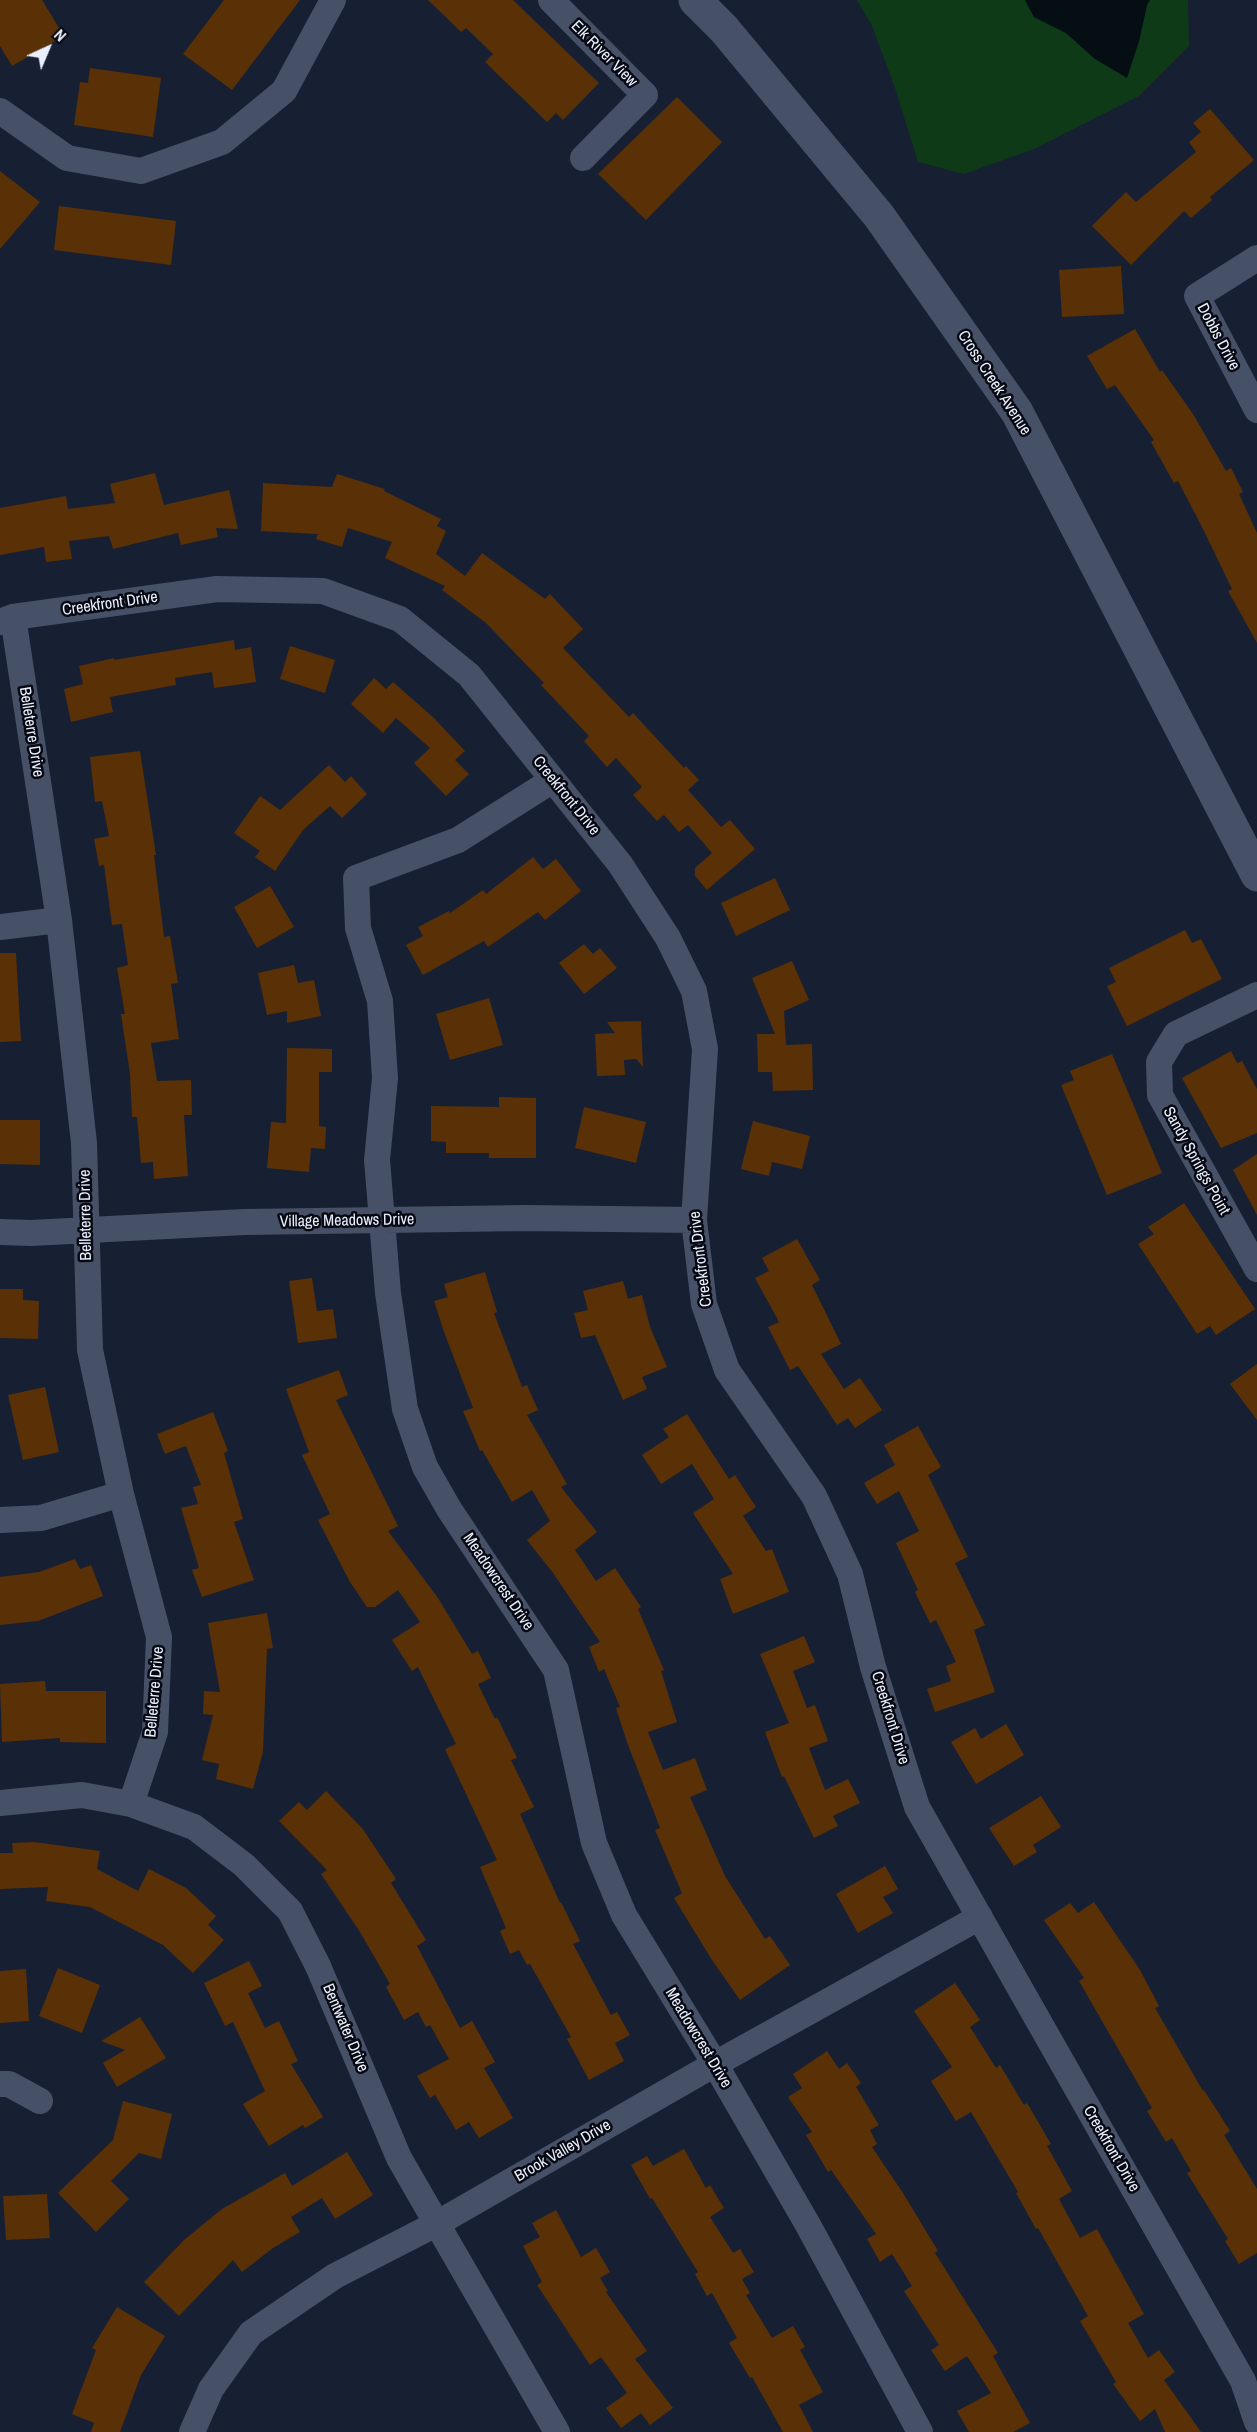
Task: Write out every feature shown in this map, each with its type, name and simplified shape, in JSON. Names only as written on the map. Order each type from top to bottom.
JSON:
[{"type":"street","points":[[0,111],[66,158],[141,171],[222,142],[285,91],[333,0]]},
{"type":"street","name":"Elk River View","points":[[550,0],[645,95],[583,158]]},
{"type":"street","name":"Cross Creek Avenue","points":[[696,0],[724,29],[879,216],[1017,412],[1257,876]]},
{"type":"street","name":"Dobbs Drive","points":[[1257,258],[1197,296],[1257,410]]},
{"type":"street","name":"Creekfront Drive","points":[[7,620],[217,589],[323,591],[400,619],[469,675],[620,864],[668,938],[694,991],[705,1049],[694,1220],[704,1304],[727,1370],[814,1496],[850,1574],[873,1666],[917,1807],[1243,2381],[1257,2422]]},
{"type":"street","name":"Belleterre Drive","points":[[7,620],[59,920],[84,1143],[90,1350],[121,1494],[159,1637],[155,1732],[131,1804]]},
{"type":"street","name":"Meadowcrest Drive","points":[[554,780],[458,840],[356,878],[358,928],[380,1001],[385,1078],[377,1160],[388,1293],[405,1409],[425,1467],[449,1509],[556,1670],[594,1843],[624,1915],[715,2064],[808,2225],[920,2432]]},
{"type":"street","points":[[0,927],[59,920]]},
{"type":"street","name":"Sandy Springs Point","points":[[1257,995],[1176,1034],[1159,1062],[1160,1095],[1257,1269]]},
{"type":"street","name":"Village Meadows Drive","points":[[0,1232],[31,1233],[246,1222],[526,1218],[694,1220]]},
{"type":"street","points":[[0,1520],[41,1518],[121,1494]]},
{"type":"street","name":"Bentwater Drive","points":[[0,1803],[82,1795],[131,1804],[194,1827],[243,1865],[290,1911],[318,1966],[399,2158],[557,2432]]},
{"type":"street","name":"Brook Valley Drive","points":[[192,2432],[211,2389],[251,2333],[335,2276],[438,2223],[715,2064],[980,1917]]},
{"type":"street","points":[[0,2084],[9,2084],[40,2101]]},
{"type":"green space","points":[[857,0],[1025,0],[1034,17],[1066,33],[1095,59],[1139,41],[1150,0],[1188,0],[1189,46],[1139,96],[1034,149],[964,174],[918,162],[895,88],[872,26]]},
{"type":"shaded area","points":[[1025,0],[1150,0],[1127,78],[1095,59],[1066,33],[1034,17]]},
{"type":"building","points":[[0,0],[42,0],[64,36],[12,66],[0,46]]},
{"type":"building","points":[[224,0],[300,0],[232,90],[183,54]]},
{"type":"building","points":[[428,0],[513,0],[599,83],[563,120],[556,113],[547,122],[485,62],[493,54],[466,28],[461,32]]},
{"type":"building","points":[[90,68],[161,78],[153,137],[74,125],[80,82],[88,83]]},
{"type":"building","points":[[677,97],[722,142],[646,220],[598,174]]},
{"type":"building","points":[[1210,109],[1254,160],[1210,197],[1212,200],[1191,218],[1184,211],[1131,265],[1092,226],[1126,192],[1136,202],[1196,152],[1189,142],[1201,132],[1193,123]]},
{"type":"building","points":[[0,171],[40,202],[0,249]]},
{"type":"building","points":[[59,206],[176,221],[171,265],[54,250]]},
{"type":"building","points":[[1121,266],[1124,314],[1062,317],[1059,270]]},
{"type":"building","points":[[1135,329],[1160,372],[1162,370],[1193,414],[1226,471],[1231,468],[1243,492],[1239,494],[1257,533],[1257,643],[1228,591],[1232,589],[1178,481],[1174,483],[1151,442],[1154,440],[1115,385],[1107,389],[1087,356]]},
{"type":"building","points":[[155,473],[164,505],[229,490],[238,529],[216,528],[218,537],[181,545],[178,533],[113,549],[109,536],[69,541],[72,559],[46,562],[44,547],[0,555],[0,508],[66,496],[68,509],[115,503],[110,484]]},
{"type":"building","points":[[337,474],[385,489],[384,491],[441,519],[437,526],[446,531],[436,554],[465,576],[482,553],[545,599],[550,594],[583,629],[563,648],[629,717],[633,713],[684,768],[686,766],[699,780],[688,790],[721,827],[730,820],[755,849],[707,890],[695,876],[695,868],[712,853],[688,825],[679,832],[664,815],[657,821],[633,795],[642,787],[616,758],[607,767],[584,741],[589,736],[541,685],[544,683],[486,623],[442,590],[445,586],[385,558],[392,542],[348,528],[342,547],[316,539],[318,534],[261,531],[263,483],[332,487]]},
{"type":"building","points":[[234,640],[235,650],[251,647],[256,682],[214,688],[212,672],[175,678],[176,685],[110,697],[113,712],[71,722],[64,689],[83,684],[79,666],[114,658],[114,660]]},
{"type":"building","points":[[290,646],[335,660],[325,693],[280,679]]},
{"type":"building","points":[[374,678],[386,689],[393,682],[434,718],[465,751],[455,760],[469,774],[446,796],[414,763],[430,748],[396,718],[383,733],[351,704]]},
{"type":"building","points":[[140,751],[156,855],[154,855],[164,937],[170,936],[178,983],[171,984],[179,1039],[151,1043],[157,1081],[191,1080],[192,1115],[184,1115],[188,1176],[154,1179],[153,1162],[141,1163],[137,1117],[132,1117],[130,1074],[121,1014],[125,1014],[117,968],[128,965],[122,924],[112,925],[104,865],[99,866],[94,839],[109,836],[102,801],[95,802],[90,757]]},
{"type":"building","points":[[329,765],[345,782],[351,776],[367,794],[342,818],[330,806],[303,830],[275,871],[255,857],[260,851],[234,833],[260,796],[280,810]]},
{"type":"building","points":[[533,857],[543,869],[556,859],[581,891],[545,920],[538,912],[488,947],[484,941],[423,975],[406,945],[423,936],[418,927],[449,911],[450,913],[483,890],[486,894]]},
{"type":"building","points":[[775,878],[790,910],[736,936],[721,903]]},
{"type":"building","points":[[270,886],[294,927],[257,948],[234,907]]},
{"type":"building","points":[[1185,930],[1192,943],[1201,939],[1222,979],[1127,1026],[1107,986],[1116,982],[1109,968]]},
{"type":"building","points":[[584,944],[593,954],[600,948],[617,968],[584,994],[559,963]]},
{"type":"building","points":[[0,953],[16,953],[21,1041],[0,1042]]},
{"type":"building","points":[[792,961],[809,1000],[784,1011],[786,1045],[812,1044],[813,1090],[773,1091],[772,1072],[758,1072],[757,1034],[775,1034],[752,978]]},
{"type":"building","points":[[294,965],[298,983],[314,980],[321,1016],[287,1023],[287,1011],[267,1015],[258,973]]},
{"type":"building","points":[[489,998],[503,1045],[450,1060],[436,1014]]},
{"type":"building","points":[[641,1021],[643,1067],[636,1059],[624,1060],[625,1075],[597,1076],[595,1034],[615,1033],[607,1022]]},
{"type":"building","points":[[287,1048],[332,1049],[332,1072],[319,1072],[319,1126],[326,1127],[325,1149],[311,1148],[309,1172],[267,1168],[271,1122],[286,1123]]},
{"type":"building","points":[[1231,1051],[1237,1063],[1242,1061],[1257,1089],[1257,1133],[1221,1148],[1182,1078]]},
{"type":"building","points":[[1112,1054],[1162,1173],[1107,1195],[1061,1085],[1074,1080],[1070,1071]]},
{"type":"building","points":[[499,1097],[536,1098],[536,1158],[489,1158],[489,1153],[446,1153],[446,1142],[431,1141],[431,1106],[499,1107]]},
{"type":"building","points":[[584,1107],[646,1122],[636,1163],[575,1148]]},
{"type":"building","points":[[0,1120],[40,1120],[40,1165],[0,1164]]},
{"type":"building","points":[[753,1121],[810,1136],[802,1169],[772,1162],[769,1176],[741,1169]]},
{"type":"building","points":[[1257,1154],[1257,1215],[1233,1170]]},
{"type":"building","points":[[1184,1203],[1255,1309],[1216,1335],[1210,1326],[1197,1334],[1138,1244],[1154,1234],[1148,1227]]},
{"type":"building","points":[[797,1239],[820,1280],[812,1285],[841,1344],[821,1354],[844,1389],[860,1378],[882,1410],[855,1428],[848,1418],[837,1425],[798,1366],[790,1370],[768,1327],[779,1322],[755,1278],[769,1271],[762,1258]]},
{"type":"building","points":[[485,1272],[497,1312],[494,1313],[522,1387],[527,1385],[538,1410],[527,1415],[567,1484],[561,1487],[597,1532],[575,1550],[596,1581],[615,1568],[641,1607],[638,1609],[664,1670],[661,1671],[677,1722],[648,1732],[663,1770],[695,1758],[707,1790],[690,1797],[725,1876],[765,1939],[770,1936],[790,1965],[740,2000],[674,1898],[682,1893],[655,1830],[660,1828],[627,1742],[616,1708],[620,1707],[604,1669],[599,1672],[589,1647],[600,1642],[553,1573],[527,1540],[550,1521],[532,1490],[512,1502],[482,1450],[480,1451],[463,1411],[473,1408],[434,1301],[448,1297],[444,1284]]},
{"type":"building","points":[[312,1278],[317,1311],[333,1309],[337,1338],[298,1343],[289,1281]]},
{"type":"building","points":[[623,1281],[628,1299],[642,1295],[650,1327],[667,1367],[642,1377],[647,1389],[623,1400],[595,1335],[581,1338],[574,1313],[588,1310],[583,1291]]},
{"type":"building","points":[[0,1289],[23,1289],[23,1300],[39,1301],[38,1339],[0,1338]]},
{"type":"building","points":[[1257,1364],[1257,1420],[1230,1384]]},
{"type":"building","points":[[339,1370],[348,1395],[336,1400],[398,1526],[388,1531],[438,1598],[472,1654],[478,1651],[491,1678],[478,1684],[517,1758],[511,1760],[534,1807],[520,1814],[560,1903],[580,1941],[573,1944],[611,2015],[617,2012],[630,2035],[615,2043],[624,2061],[589,2080],[567,2039],[571,2037],[530,1964],[527,1965],[519,1950],[510,1954],[500,1931],[506,1928],[480,1867],[497,1860],[445,1749],[456,1744],[418,1667],[412,1671],[392,1640],[420,1622],[398,1590],[375,1607],[367,1607],[350,1582],[318,1520],[330,1514],[302,1455],[309,1452],[286,1389]]},
{"type":"building","points":[[45,1387],[59,1452],[23,1460],[8,1395]]},
{"type":"building","points":[[213,1412],[228,1451],[224,1453],[243,1519],[234,1522],[254,1580],[202,1597],[192,1570],[199,1568],[181,1508],[198,1504],[193,1487],[201,1485],[186,1446],[165,1454],[157,1434]]},
{"type":"building","points":[[687,1414],[729,1479],[735,1475],[756,1507],[743,1516],[766,1551],[772,1549],[789,1592],[733,1614],[720,1579],[733,1574],[693,1513],[714,1499],[692,1464],[661,1484],[642,1455],[669,1437],[663,1429]]},
{"type":"building","points":[[918,1426],[941,1467],[928,1475],[968,1557],[955,1563],[985,1625],[974,1630],[995,1692],[935,1712],[927,1689],[951,1681],[946,1666],[956,1662],[936,1620],[930,1623],[915,1592],[918,1590],[896,1543],[919,1531],[899,1491],[877,1504],[864,1483],[895,1465],[884,1445]]},
{"type":"building","points":[[75,1559],[80,1569],[91,1565],[103,1596],[38,1621],[0,1625],[0,1577],[39,1572]]},
{"type":"building","points":[[267,1613],[273,1648],[267,1649],[263,1752],[253,1789],[216,1779],[219,1764],[202,1760],[213,1715],[203,1714],[204,1691],[220,1692],[208,1623]]},
{"type":"building","points":[[804,1636],[815,1662],[793,1671],[807,1708],[815,1705],[828,1741],[809,1748],[825,1790],[848,1779],[860,1803],[833,1816],[838,1826],[814,1838],[784,1776],[782,1777],[765,1732],[789,1723],[760,1654]]},
{"type":"building","points":[[45,1681],[46,1691],[106,1691],[106,1743],[60,1742],[60,1738],[2,1742],[0,1684]]},
{"type":"building","points":[[1006,1724],[1024,1755],[976,1784],[951,1742],[975,1728],[981,1739]]},
{"type":"building","points":[[326,1791],[362,1828],[396,1879],[391,1883],[426,1940],[417,1946],[460,2028],[472,2021],[495,2062],[484,2068],[513,2118],[479,2138],[469,2122],[456,2130],[435,2095],[430,2098],[417,2076],[449,2059],[430,2025],[426,2027],[418,2012],[404,2020],[386,1987],[390,1984],[360,1932],[321,1874],[327,1870],[279,1821],[299,1802],[307,1810]]},
{"type":"building","points":[[1041,1796],[1061,1827],[1033,1845],[1037,1852],[1014,1866],[989,1828]]},
{"type":"building","points":[[34,1842],[100,1851],[97,1869],[138,1891],[149,1869],[186,1888],[216,1916],[208,1925],[224,1940],[193,1973],[163,1945],[90,1907],[46,1901],[48,1887],[0,1889],[0,1853],[13,1853],[12,1843]]},
{"type":"building","points":[[885,1866],[898,1889],[883,1897],[893,1913],[858,1933],[836,1894]]},
{"type":"building","points":[[1094,1902],[1140,1970],[1159,2006],[1155,2008],[1203,2091],[1230,2131],[1224,2135],[1257,2189],[1257,2253],[1239,2264],[1225,2241],[1228,2239],[1187,2173],[1191,2171],[1172,2138],[1166,2142],[1147,2111],[1152,2108],[1079,1981],[1084,1978],[1044,1920],[1070,1903],[1078,1913]]},
{"type":"building","points":[[249,1961],[262,1986],[248,1993],[265,2028],[279,2021],[298,2061],[291,2064],[323,2117],[305,2128],[303,2125],[269,2146],[243,2104],[265,2091],[233,2022],[225,2026],[204,1983]]},
{"type":"building","points":[[58,1968],[100,1985],[82,2033],[39,2016]]},
{"type":"building","points":[[26,1969],[29,2021],[0,2023],[0,1971]]},
{"type":"building","points":[[955,1983],[980,2020],[970,2027],[996,2068],[1000,2065],[1024,2105],[1027,2103],[1051,2144],[1047,2146],[1072,2191],[1059,2199],[1080,2238],[1097,2229],[1144,2314],[1128,2323],[1148,2358],[1159,2350],[1175,2372],[1164,2380],[1201,2432],[1165,2432],[1155,2409],[1140,2421],[1113,2384],[1116,2382],[1080,2321],[1088,2316],[1038,2228],[1036,2229],[1016,2193],[1018,2192],[971,2112],[956,2121],[931,2081],[952,2067],[914,2011]]},
{"type":"building","points":[[140,2017],[166,2058],[117,2087],[103,2063],[125,2050],[101,2041]]},
{"type":"building","points":[[827,2051],[839,2069],[847,2063],[861,2083],[856,2087],[879,2125],[870,2130],[877,2144],[872,2147],[903,2193],[938,2251],[935,2253],[998,2353],[993,2356],[1030,2423],[1013,2432],[969,2432],[957,2411],[991,2393],[967,2356],[945,2371],[931,2350],[939,2345],[904,2291],[912,2286],[892,2254],[880,2262],[867,2239],[876,2234],[831,2170],[828,2172],[806,2135],[812,2132],[788,2097],[802,2088],[793,2074]]},
{"type":"building","points":[[123,2101],[172,2114],[161,2159],[139,2153],[111,2181],[129,2199],[96,2232],[58,2193],[113,2140]]},
{"type":"building","points":[[684,2149],[706,2188],[710,2185],[724,2208],[710,2217],[733,2253],[740,2249],[754,2272],[742,2279],[750,2293],[746,2295],[772,2338],[793,2326],[805,2347],[800,2350],[823,2392],[799,2405],[813,2432],[783,2432],[752,2377],[750,2378],[729,2343],[737,2338],[712,2293],[707,2296],[695,2274],[698,2272],[652,2198],[650,2199],[631,2165],[647,2156],[653,2166]]},
{"type":"building","points":[[347,2152],[373,2195],[335,2219],[322,2198],[291,2217],[300,2232],[273,2248],[242,2272],[233,2260],[179,2316],[144,2282],[184,2240],[222,2209],[285,2173],[292,2186]]},
{"type":"building","points":[[47,2194],[50,2238],[6,2240],[3,2196]]},
{"type":"building","points":[[556,2210],[581,2257],[596,2248],[610,2272],[600,2278],[608,2291],[606,2292],[647,2351],[635,2359],[673,2408],[650,2425],[641,2413],[621,2428],[606,2408],[627,2393],[601,2357],[590,2365],[537,2285],[542,2282],[523,2246],[540,2237],[532,2223]]},
{"type":"building","points":[[117,2307],[165,2336],[141,2375],[120,2432],[91,2432],[94,2423],[72,2414],[96,2350],[92,2348]]}]
